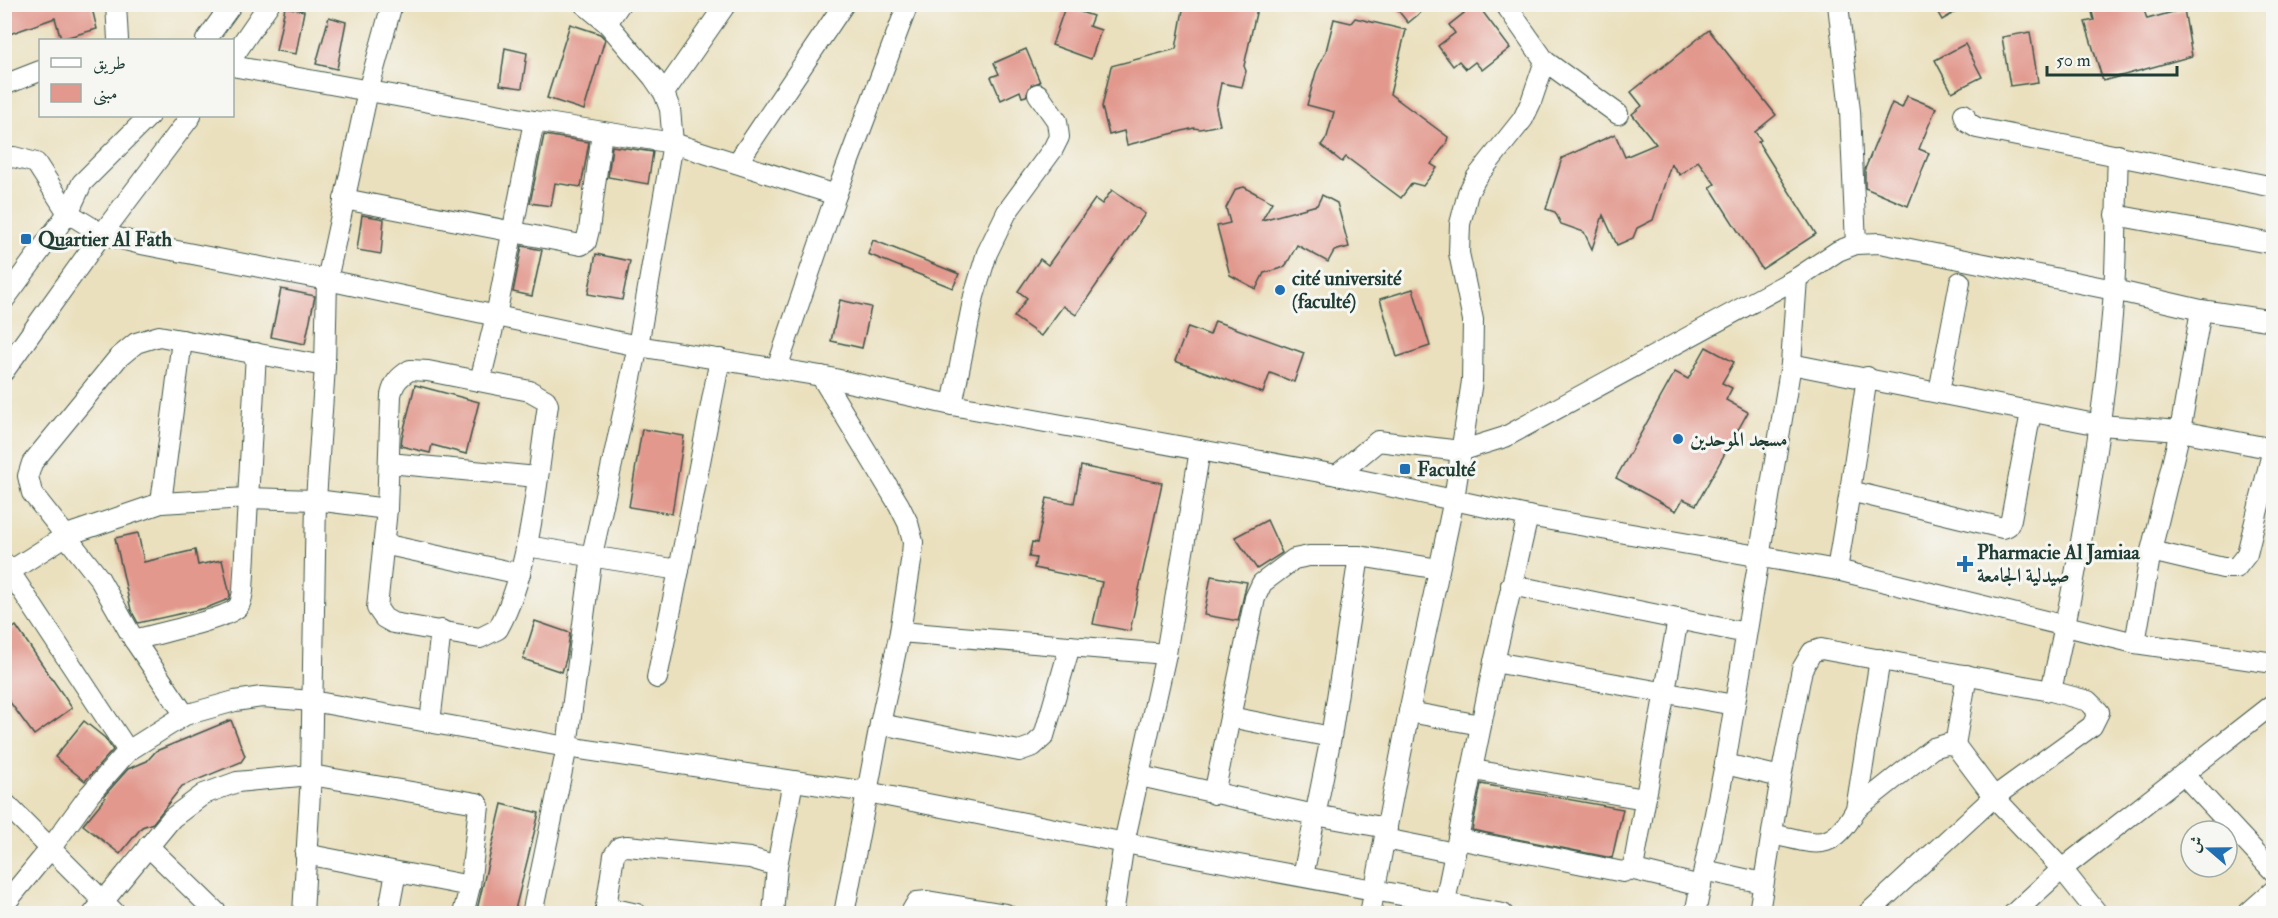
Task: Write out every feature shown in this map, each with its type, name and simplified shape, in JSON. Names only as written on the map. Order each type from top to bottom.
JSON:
[{"type":"street","points":[[116,4],[118,39]]},
{"type":"street","points":[[207,39],[232,4]]},
{"type":"street","points":[[234,55],[269,4]]},
{"type":"street","points":[[303,914],[311,775],[316,500],[325,366],[327,280],[368,91],[392,4]]},
{"type":"street","points":[[532,914],[567,747],[592,555],[638,346],[673,143],[670,109],[664,93],[607,23],[584,4]]},
{"type":"street","points":[[607,23],[620,4]]},
{"type":"street","points":[[664,93],[726,4]]},
{"type":"street","points":[[737,164],[843,4]]},
{"type":"street","points":[[777,368],[836,195],[908,4]]},
{"type":"street","points":[[1505,4],[1545,61],[1618,114]]},
{"type":"street","points":[[1838,4],[1850,111],[1856,244]]},
{"type":"street","points":[[1370,914],[1409,712],[1454,499],[1472,381],[1474,339],[1470,301],[1459,254],[1461,216],[1468,193],[1476,178],[1523,118],[1545,61]]},
{"type":"street","points":[[234,66],[534,121],[673,143],[836,195]]},
{"type":"street","points":[[4,86],[39,71]]},
{"type":"street","points":[[952,405],[974,296],[987,253],[1007,212],[1053,149],[1059,137],[1057,121],[1038,94]]},
{"type":"street","points":[[1964,114],[1967,122],[1977,128],[2274,187]]},
{"type":"street","points":[[4,300],[68,213],[82,183],[147,117]]},
{"type":"street","points":[[4,371],[102,234],[190,117]]},
{"type":"street","points":[[480,381],[496,316],[534,121]]},
{"type":"street","points":[[344,199],[581,245],[586,242],[589,230],[602,132]]},
{"type":"street","points":[[2051,691],[2065,626],[2100,425],[2114,290],[2118,155]]},
{"type":"street","points":[[4,159],[14,157],[36,163],[68,213],[102,234],[141,244],[327,280],[638,346],[821,376],[952,405],[1337,475],[1528,516],[1837,570],[2135,643],[2274,663]]},
{"type":"street","points":[[2115,215],[2274,244]]},
{"type":"street","points":[[1337,475],[1378,441],[1460,451],[1505,436],[1797,278],[1838,250],[1856,244],[1880,243],[2202,310],[2274,321]]},
{"type":"street","points":[[1695,914],[1725,764],[1791,364],[1797,278]]},
{"type":"street","points":[[1939,392],[1960,282]]},
{"type":"street","points":[[2135,643],[2151,551],[2180,432],[2202,310]]},
{"type":"street","points":[[185,715],[134,640],[99,578],[32,493],[28,476],[32,463],[118,358],[136,342],[159,336],[325,366]]},
{"type":"street","points":[[161,503],[182,340]]},
{"type":"street","points":[[134,640],[216,618],[230,613],[239,606],[243,591],[255,354]]},
{"type":"street","points":[[657,678],[720,359]]},
{"type":"street","points":[[1791,364],[1867,377],[2100,425],[2180,432],[2273,449],[2247,554],[2236,568],[2223,568],[2151,551]]},
{"type":"street","points":[[410,370],[428,371],[530,392],[546,400],[548,405],[526,546],[519,574],[498,629],[480,638],[393,622],[384,618],[377,608],[387,509],[389,463],[390,394],[400,376],[410,370]]},
{"type":"street","points":[[821,376],[908,524],[913,542],[900,632],[844,914]]},
{"type":"street","points":[[1837,570],[1867,377]]},
{"type":"street","points":[[1850,491],[2006,527],[2011,519],[2031,412]]},
{"type":"street","points":[[1113,914],[1124,843],[1166,654],[1200,450]]},
{"type":"street","points":[[389,463],[537,477]]},
{"type":"street","points":[[128,751],[6,570],[67,535],[161,503],[247,498],[316,500],[387,509]]},
{"type":"street","points":[[1445,902],[1494,662],[1528,516]]},
{"type":"street","points":[[383,544],[519,574]]},
{"type":"street","points":[[526,546],[679,570]]},
{"type":"street","points":[[1214,794],[1255,598],[1262,583],[1294,559],[1309,556],[1359,556],[1439,569]]},
{"type":"street","points":[[1303,876],[1331,737],[1359,556]]},
{"type":"street","points":[[1511,585],[1746,633]]},
{"type":"street","points":[[1140,776],[1315,815],[1386,834],[1623,872],[1634,863],[1678,619]]},
{"type":"street","points":[[430,722],[441,630]]},
{"type":"street","points":[[900,632],[1166,654]]},
{"type":"street","points":[[880,724],[1020,751],[1033,746],[1044,736],[1070,646]]},
{"type":"street","points":[[1762,914],[1760,906],[1763,883],[1781,777],[1802,669],[1812,652],[1821,649],[2051,691],[2088,701],[2100,712],[2092,726],[1994,797],[1868,913]]},
{"type":"street","points":[[1772,834],[1819,843],[1829,842],[1848,823],[1856,809],[1880,659]]},
{"type":"street","points":[[1494,662],[1734,705]]},
{"type":"street","points":[[1955,745],[1967,675]]},
{"type":"street","points":[[4,905],[50,849],[90,794],[128,751],[185,715],[235,701],[262,697],[312,701],[567,747],[867,792],[1503,914]]},
{"type":"street","points":[[2013,914],[2062,869],[2274,703]]},
{"type":"street","points":[[1409,712],[1481,725]]},
{"type":"street","points":[[1230,717],[1331,737]]},
{"type":"street","points":[[1856,809],[1933,748],[1947,744],[1955,745],[1994,797],[2062,869],[2098,914]]},
{"type":"street","points":[[1725,764],[1781,777]]},
{"type":"street","points":[[1473,770],[1646,799]]},
{"type":"street","points":[[2183,774],[2274,872]]},
{"type":"street","points":[[4,802],[104,909],[148,846],[172,818],[204,794],[237,782],[311,775],[477,803],[479,806],[470,886],[463,914]]},
{"type":"street","points":[[773,914],[777,866],[793,781]]},
{"type":"street","points":[[148,846],[218,914]]},
{"type":"street","points":[[637,914],[605,910],[614,855],[620,847],[639,846],[739,857],[777,866]]},
{"type":"street","points":[[305,854],[470,886]]},
{"type":"street","points":[[1630,868],[1702,878],[1763,883]]},
{"type":"street","points":[[388,914],[396,872]]},
{"type":"street","points":[[2247,914],[2274,890]]},
{"type":"street","points":[[909,914],[917,902],[927,901],[1006,914]]},
{"type":"building","points":[[4,4],[91,4],[97,29],[61,39],[55,18],[4,36]]},
{"type":"building","points":[[1184,4],[1258,4],[1244,66],[1246,71],[1242,87],[1221,83],[1216,108],[1220,125],[1194,128],[1127,145],[1124,131],[1109,135],[1102,107],[1111,66],[1176,49]]},
{"type":"building","points":[[1393,4],[1431,4],[1408,23]]},
{"type":"building","points":[[1458,4],[1477,4],[1510,48],[1482,70],[1475,62],[1466,69],[1459,61],[1453,66],[1438,46],[1455,33],[1449,25],[1464,13]]},
{"type":"building","points":[[1933,4],[1969,4],[1942,20]]},
{"type":"building","points":[[2090,4],[2142,4],[2147,19],[2184,9],[2192,56],[2103,81],[2085,22],[2094,20]]},
{"type":"building","points":[[285,7],[304,11],[296,54],[276,51]]},
{"type":"building","points":[[1065,7],[1093,16],[1089,26],[1101,30],[1091,59],[1052,45]]},
{"type":"building","points":[[329,17],[346,22],[337,69],[316,64]]},
{"type":"building","points":[[1355,18],[1406,30],[1390,94],[1448,137],[1446,144],[1431,164],[1437,168],[1423,186],[1412,183],[1401,198],[1346,157],[1342,162],[1321,145],[1327,137],[1334,112],[1307,105],[1316,72],[1326,51],[1334,19],[1351,23]]},
{"type":"building","points":[[570,24],[600,34],[605,39],[584,110],[547,98]]},
{"type":"building","points":[[1709,30],[1776,115],[1755,132],[1761,140],[1758,142],[1816,234],[1762,269],[1710,187],[1715,184],[1698,161],[1680,175],[1671,164],[1653,220],[1637,228],[1633,238],[1617,245],[1603,215],[1592,249],[1584,232],[1561,224],[1555,212],[1546,209],[1562,158],[1615,134],[1625,157],[1656,144],[1632,114],[1642,106],[1631,92]]},
{"type":"building","points":[[2030,32],[2038,82],[2010,86],[2002,37]]},
{"type":"building","points":[[1965,44],[1982,77],[1952,92],[1935,60]]},
{"type":"building","points":[[505,48],[527,53],[522,88],[500,85]]},
{"type":"building","points":[[1026,49],[1040,82],[1031,85],[1026,96],[1022,97],[1020,91],[1001,100],[991,77],[999,74],[994,63]]},
{"type":"building","points":[[1907,96],[1936,108],[1919,149],[1929,153],[1908,206],[1865,188],[1865,169],[1892,103],[1902,108]]},
{"type":"building","points":[[544,135],[589,142],[581,187],[555,183],[551,206],[530,203]]},
{"type":"building","points":[[612,146],[653,152],[648,184],[608,177]]},
{"type":"building","points":[[1244,187],[1272,202],[1262,220],[1317,205],[1322,195],[1337,203],[1349,247],[1334,251],[1328,262],[1297,245],[1285,267],[1264,273],[1256,289],[1230,275],[1217,226],[1230,223],[1226,208],[1236,189]]},
{"type":"building","points":[[1112,190],[1145,214],[1076,315],[1063,306],[1041,336],[1014,317],[1027,298],[1018,291],[1040,259],[1048,265],[1095,199],[1102,204]]},
{"type":"building","points":[[362,215],[384,219],[381,254],[357,250]]},
{"type":"building","points":[[873,240],[959,274],[953,288],[868,254]]},
{"type":"building","points":[[522,246],[542,250],[532,296],[513,292]]},
{"type":"building","points":[[596,254],[630,261],[622,300],[588,294]]},
{"type":"building","points":[[281,289],[315,296],[305,344],[271,337]]},
{"type":"building","points":[[1413,289],[1430,346],[1397,357],[1380,299]]},
{"type":"building","points":[[840,300],[871,307],[862,348],[831,341]]},
{"type":"building","points":[[1215,321],[1304,353],[1294,382],[1270,373],[1263,393],[1175,361],[1188,327],[1210,335]]},
{"type":"building","points":[[1706,347],[1734,362],[1722,383],[1732,388],[1726,400],[1748,412],[1696,505],[1683,499],[1676,511],[1616,478],[1675,372],[1688,379]]},
{"type":"building","points":[[415,385],[479,402],[466,454],[432,445],[430,453],[401,446]]},
{"type":"building","points":[[642,429],[684,436],[672,514],[629,507]]},
{"type":"building","points":[[1081,466],[1162,483],[1130,631],[1093,624],[1102,582],[1034,568],[1036,558],[1029,557],[1032,542],[1037,543],[1047,498],[1074,503]]},
{"type":"building","points":[[1267,520],[1282,553],[1257,569],[1235,537]]},
{"type":"building","points":[[138,533],[144,562],[195,550],[198,565],[222,560],[229,599],[206,608],[138,623],[131,610],[115,538]]},
{"type":"building","points":[[1211,576],[1247,582],[1238,621],[1204,615]]},
{"type":"building","points":[[535,621],[570,633],[562,672],[523,659]]},
{"type":"building","points":[[16,626],[72,708],[34,735],[4,694],[4,635]]},
{"type":"building","points":[[231,720],[245,756],[241,762],[182,786],[153,823],[142,827],[120,854],[83,825],[128,769],[147,761],[156,751]]},
{"type":"building","points":[[84,721],[105,738],[113,750],[85,781],[55,757]]},
{"type":"building","points":[[1481,784],[1623,809],[1612,858],[1472,830]]},
{"type":"building","points":[[502,804],[539,813],[514,914],[476,914]]},
{"type":"place","name":"Quartier Al Fath","points":[[26,239]]},
{"type":"place","name":"cité université (faculté)","points":[[1280,290]]},
{"type":"place","name":"مسجد الموحدين","points":[[1678,439]]},
{"type":"place","name":"Faculté","points":[[1405,469]]},
{"type":"place","name":"Pharmacie Al Jamiaa صيدلية الجامعة","points":[[1965,564]]}]
